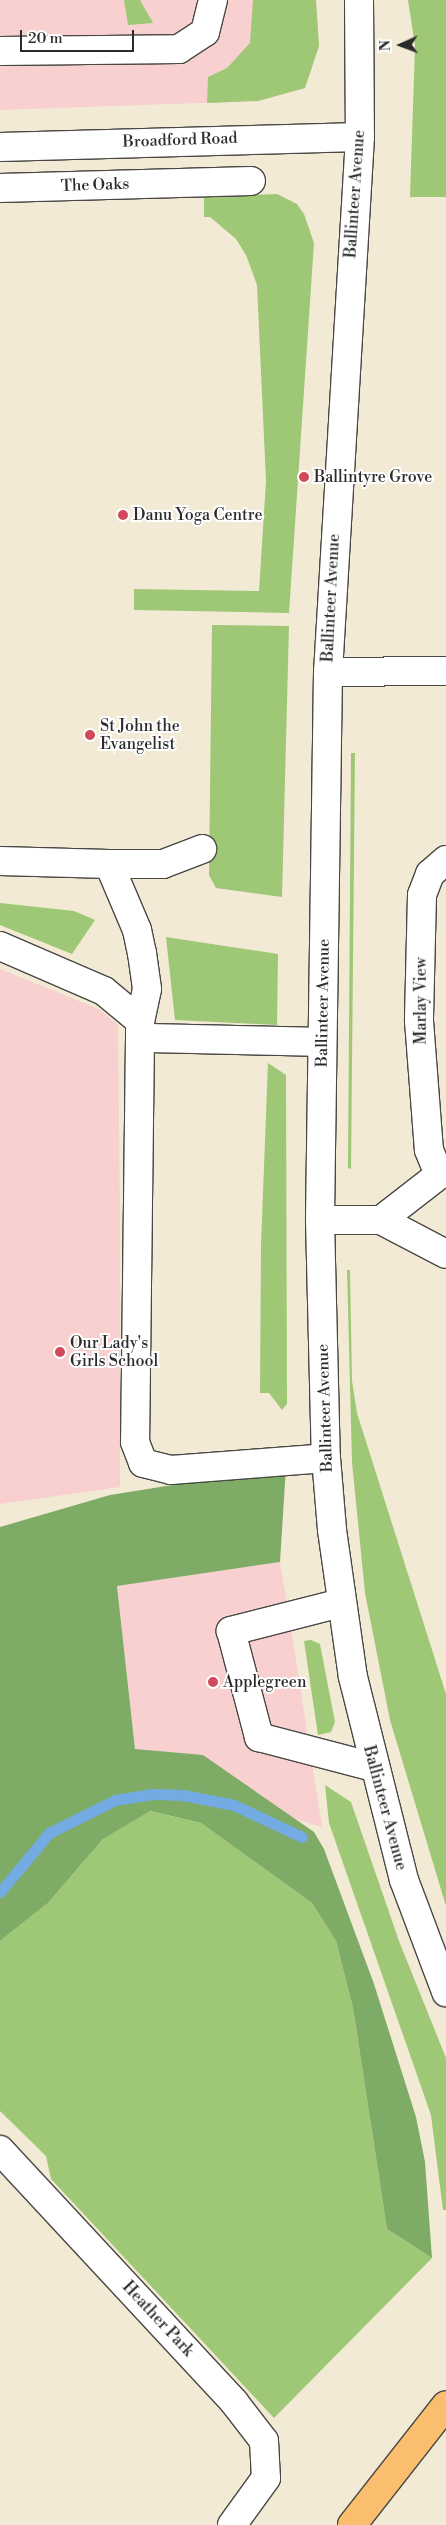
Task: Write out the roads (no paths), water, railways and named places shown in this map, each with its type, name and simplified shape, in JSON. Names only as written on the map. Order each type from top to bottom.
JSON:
[{"type":"main road","points":[[352,2525],[446,2405]]},
{"type":"street","points":[[0,51],[180,49],[205,32],[213,0]]},
{"type":"street","name":"Ballinteer Avenue","points":[[359,0],[360,137],[328,672],[320,1220],[326,1458],[340,1603],[373,1767],[404,1880],[446,1992]]},
{"type":"street","name":"Broadford Road","points":[[0,147],[190,140],[360,137]]},
{"type":"street","points":[[190,140],[190,182]]},
{"type":"street","name":"The Oaks","points":[[0,188],[251,180]]},
{"type":"street","points":[[328,672],[446,671]]},
{"type":"street","points":[[0,861],[163,864],[202,849]]},
{"type":"street","name":"Marlay View","points":[[380,1220],[439,1175],[419,1021],[422,895],[430,874],[446,860]]},
{"type":"street","points":[[109,864],[136,930],[142,953],[147,990],[140,1029],[135,1442],[143,1463],[171,1470],[326,1458]]},
{"type":"street","points":[[0,946],[104,990],[140,1029],[322,1042]]},
{"type":"street","points":[[320,1220],[380,1220],[446,1254]]},
{"type":"street","points":[[340,1603],[231,1631],[259,1737],[373,1767]]},
{"type":"street","name":"Heather Park","points":[[0,2150],[227,2395],[264,2441],[266,2478],[240,2515]]},
{"type":"waterway","points":[[0,1892],[49,1833],[115,1800],[153,1794],[183,1795],[234,1805],[302,1837]]},
{"type":"place","name":"Ballintyre Grove","points":[[304,477]]},
{"type":"place","name":"Danu Yoga Centre","points":[[123,515]]},
{"type":"place","name":"St John the Evangelist","points":[[90,735]]},
{"type":"place","name":"Our Lady's Girls School","points":[[60,1352]]},
{"type":"place","name":"Applegreen","points":[[213,1682]]}]
